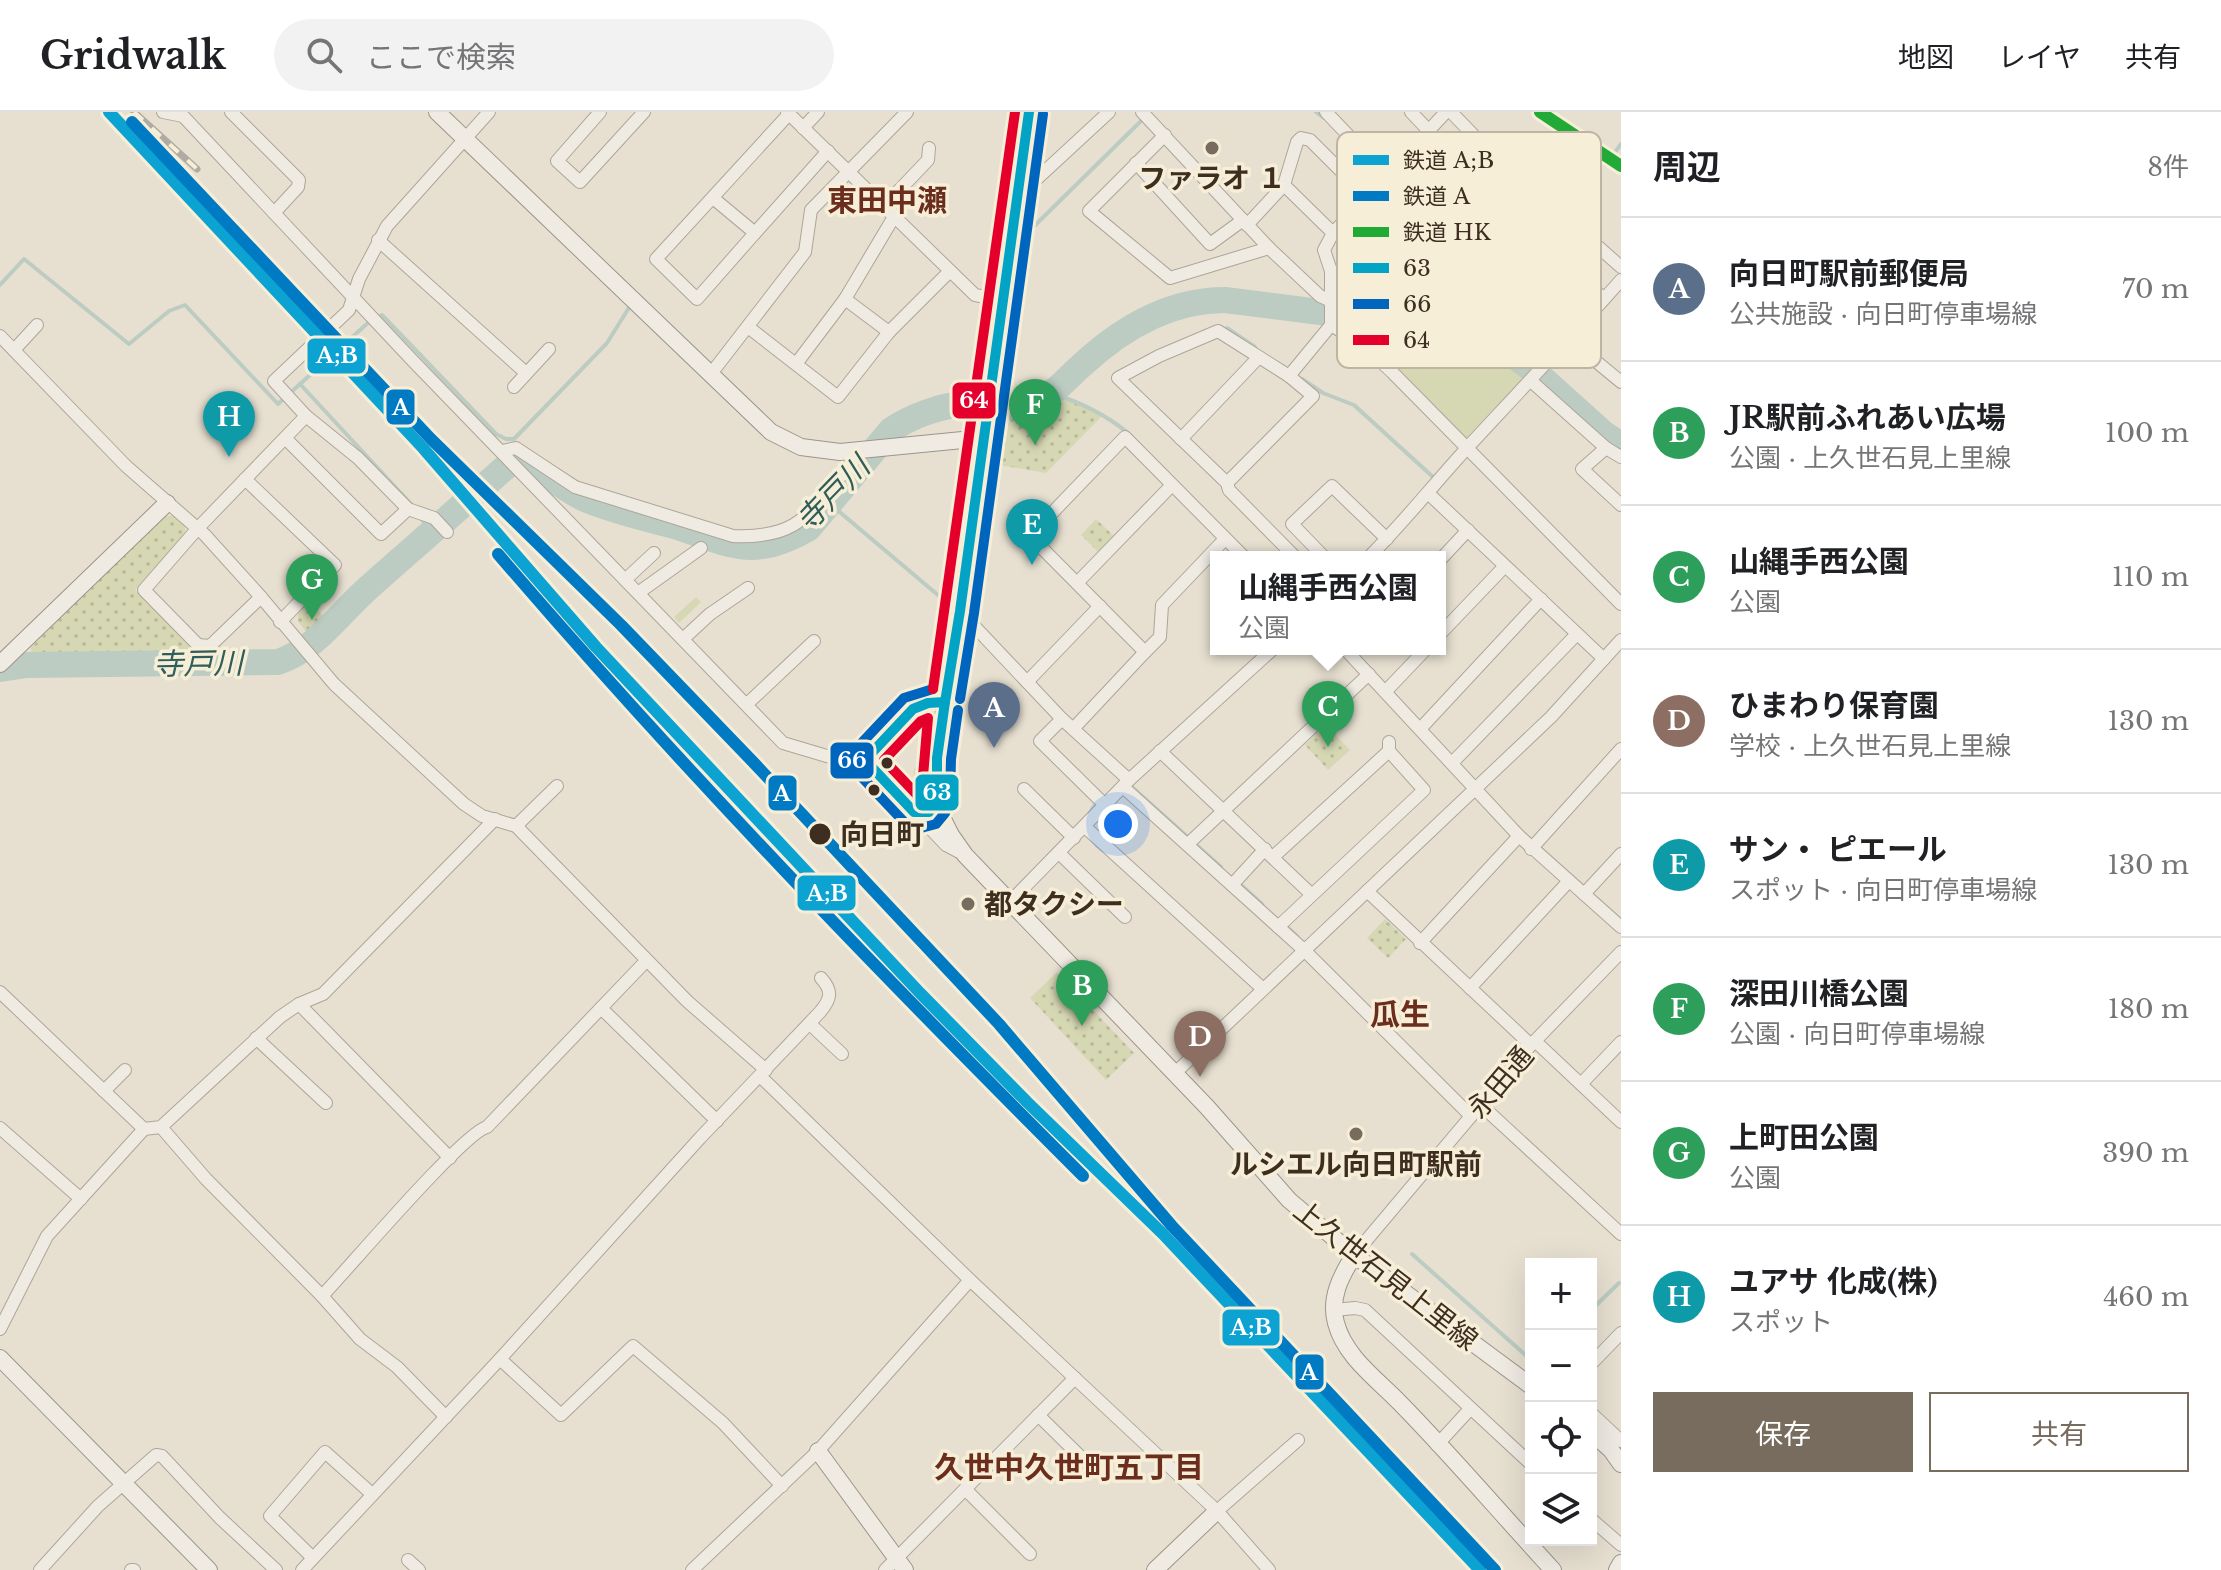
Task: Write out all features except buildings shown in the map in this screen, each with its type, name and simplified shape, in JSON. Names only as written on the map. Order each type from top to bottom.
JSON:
[{"type":"street","points":[[163,112],[184,114],[375,320],[783,743],[857,765],[913,709],[928,703],[946,702]]},
{"type":"street","points":[[231,112],[299,180],[298,187],[274,213]]},
{"type":"street","points":[[437,112],[762,425],[791,444],[816,451],[840,452],[983,438]]},
{"type":"street","points":[[442,526],[408,509],[358,458],[306,416],[274,381],[349,310],[378,240],[398,211],[489,112]]},
{"type":"street","points":[[600,112],[557,161],[580,182],[644,112]]},
{"type":"street","points":[[803,128],[818,112]]},
{"type":"street","points":[[710,375],[805,252],[811,210],[907,112]]},
{"type":"street","name":"上久世石見上里線","points":[[1029,112],[936,762],[938,797],[951,835],[965,855],[1175,1073],[1289,1200],[1354,1255],[1525,1382]]},
{"type":"street","points":[[1017,197],[1109,112]]},
{"type":"street","points":[[1142,112],[1269,248],[1320,296],[1337,320]]},
{"type":"street","points":[[1326,112],[1345,132]]},
{"type":"street","points":[[1411,112],[1429,131],[1449,112],[1470,132]]},
{"type":"street","points":[[828,151],[697,299],[656,259],[788,113],[885,205],[975,295],[1002,300]]},
{"type":"street","points":[[1165,135],[1089,211],[1170,278],[1269,248]]},
{"type":"street","points":[[1136,163],[1210,244],[1245,222],[1284,185],[1297,142],[1305,137],[1337,166]]},
{"type":"street","points":[[885,205],[928,160],[929,148]]},
{"type":"street","points":[[1284,185],[1333,233]]},
{"type":"street","points":[[713,198],[755,233]]},
{"type":"street","points":[[796,364],[845,299],[895,215]]},
{"type":"street","points":[[1289,376],[1331,314],[1331,271],[1324,250],[1337,229]]},
{"type":"street","points":[[378,240],[526,373]]},
{"type":"street","points":[[1601,249],[1621,267]]},
{"type":"street","points":[[748,327],[838,397],[889,332],[950,271]]},
{"type":"street","points":[[1331,271],[1337,272]]},
{"type":"street","points":[[1601,302],[1621,280]]},
{"type":"street","points":[[1601,296],[1604,299]]},
{"type":"street","points":[[845,299],[889,332]]},
{"type":"street","points":[[14,350],[37,325]]},
{"type":"street","points":[[1227,483],[1313,396],[1289,376],[1218,331],[1159,356],[1118,378],[1227,483],[1229,490],[1289,551]]},
{"type":"street","points":[[0,336],[126,466],[198,528],[334,684],[453,795],[482,816],[516,826],[646,961],[970,1280],[1217,1511],[1269,1570]]},
{"type":"street","points":[[514,387],[549,349]]},
{"type":"street","points":[[1181,439],[1258,358]]},
{"type":"street","points":[[1601,365],[1621,382]]},
{"type":"street","points":[[1386,368],[1621,604]]},
{"type":"street","points":[[1375,551],[1542,368]]},
{"type":"street","points":[[1536,375],[1606,448],[1621,457]]},
{"type":"street","points":[[261,597],[210,646],[198,645],[144,590],[198,528],[306,416]]},
{"type":"street","points":[[1145,652],[1030,536],[1125,437],[1238,551]]},
{"type":"street","points":[[285,438],[381,534],[408,509]]},
{"type":"street","points":[[506,455],[516,448],[575,487],[733,536],[753,537],[795,525],[852,463]]},
{"type":"street","points":[[1606,448],[1582,469],[1621,505]]},
{"type":"street","points":[[245,479],[335,565],[280,622]]},
{"type":"street","points":[[1077,583],[1171,486]]},
{"type":"street","points":[[1318,551],[1292,524],[1332,486],[1387,539]]},
{"type":"street","points":[[1429,494],[1604,659]]},
{"type":"street","points":[[0,664],[167,503]]},
{"type":"street","points":[[1446,554],[1468,530]]},
{"type":"street","points":[[1214,551],[1225,539]]},
{"type":"street","points":[[638,593],[701,548]]},
{"type":"street","points":[[625,580],[654,553]]},
{"type":"street","points":[[1073,729],[1160,637],[1162,605],[1210,555]]},
{"type":"street","points":[[1446,628],[1505,566]]},
{"type":"street","points":[[683,639],[710,614],[748,588]]},
{"type":"street","points":[[1421,728],[1541,599]]},
{"type":"street","points":[[1027,682],[1100,606]]},
{"type":"street","points":[[960,611],[1126,784],[1305,951],[1471,1116]]},
{"type":"street","points":[[1452,763],[1577,634]]},
{"type":"street","points":[[1175,1073],[1551,717],[1621,640]]},
{"type":"street","points":[[747,704],[814,641]]},
{"type":"street","points":[[1010,902],[1160,751],[1266,655]]},
{"type":"street","points":[[1354,655],[1531,849],[1621,927]]},
{"type":"street","points":[[1386,691],[1420,655]]},
{"type":"street","points":[[1188,844],[1369,674]]},
{"type":"street","points":[[1062,719],[1040,741],[1105,805]]},
{"type":"street","points":[[1232,885],[1389,747],[1424,790],[1278,927]]},
{"type":"street","points":[[1531,849],[1621,749]]},
{"type":"street","points":[[1160,751],[1311,894]]},
{"type":"street","points":[[865,760],[946,845],[965,855]]},
{"type":"street","points":[[516,826],[557,786]]},
{"type":"street","points":[[1024,789],[1074,838]]},
{"type":"street","points":[[914,812],[929,812],[938,797]]},
{"type":"street","points":[[0,1329],[47,1236],[144,1129],[161,1127],[280,1017],[299,1004],[323,994],[495,819]]},
{"type":"street","points":[[1085,827],[1263,989]]},
{"type":"street","points":[[1420,943],[1519,836]]},
{"type":"street","points":[[1059,853],[1125,917]]},
{"type":"street","points":[[1584,894],[1621,854]]},
{"type":"street","points":[[1470,988],[1569,881]]},
{"type":"street","points":[[1367,891],[1420,943],[1621,1122]]},
{"type":"street","name":"永田通","points":[[1354,1255],[1533,1043],[1621,952]]},
{"type":"street","points":[[322,1296],[450,1158],[479,1129],[487,1127],[646,961]]},
{"type":"street","points":[[302,1570],[810,1024],[829,1001],[830,992],[821,978]]},
{"type":"street","points":[[0,992],[144,1129]]},
{"type":"street","points":[[299,1004],[450,1158]]},
{"type":"street","points":[[601,1008],[717,1121]]},
{"type":"street","points":[[810,1024],[842,1054]]},
{"type":"street","points":[[256,1038],[326,1103]]},
{"type":"street","points":[[1581,1084],[1621,1042]]},
{"type":"street","points":[[104,1091],[125,1070]]},
{"type":"street","points":[[1481,1105],[1621,1234]]},
{"type":"street","points":[[161,1127],[206,1179],[322,1296],[360,1339],[397,1367],[446,1417]]},
{"type":"street","points":[[0,1128],[81,1199]]},
{"type":"street","points":[[1354,1255],[1336,1289],[1334,1310],[1336,1325],[1359,1363],[1401,1404],[1553,1570]]},
{"type":"street","points":[[692,1570],[818,1451],[970,1280]]},
{"type":"street","points":[[1334,1310],[1365,1310],[1525,1459]]},
{"type":"street","points":[[1597,1358],[1621,1333]]},
{"type":"street","points":[[500,1359],[561,1415],[633,1346],[723,1423],[782,1486]]},
{"type":"street","points":[[0,1358],[209,1570]]},
{"type":"street","points":[[818,1451],[895,1566],[965,1489],[1075,1378]]},
{"type":"street","points":[[1437,1445],[1470,1409]]},
{"type":"street","points":[[1038,1415],[1091,1467]]},
{"type":"street","points":[[1597,1417],[1618,1433]]},
{"type":"street","points":[[1597,1437],[1621,1464]]},
{"type":"street","points":[[1155,1570],[1298,1440]]},
{"type":"street","points":[[313,1558],[270,1516],[325,1452],[372,1494]]},
{"type":"street","points":[[40,1570],[98,1506],[156,1455],[162,1456],[220,1518],[276,1570]]},
{"type":"street","points":[[965,1489],[1030,1554]]},
{"type":"street","points":[[1597,1524],[1621,1545]]},
{"type":"street","points":[[408,1560],[419,1570]]},
{"type":"street","points":[[1617,1570],[1621,1563]]},
{"type":"green space","points":[[1394,368],[1518,368],[1529,375],[1472,437],[1463,438]]},
{"type":"green space","points":[[1062,399],[1080,404],[1101,416],[1046,473],[994,464],[1001,414],[1021,412]]},
{"type":"green space","points":[[163,516],[173,516],[185,526],[185,535],[135,590],[190,645],[185,654],[31,658],[31,647]]},
{"type":"green space","points":[[1096,519],[1115,537],[1099,553],[1081,535]]},
{"type":"green space","points":[[696,597],[701,602],[679,623],[674,617]]},
{"type":"green space","points":[[309,601],[326,619],[309,636],[298,621],[298,612]]},
{"type":"green space","points":[[1326,725],[1350,750],[1328,770],[1305,745]]},
{"type":"green space","points":[[923,759],[924,800],[921,803],[914,800],[914,769]]},
{"type":"green space","points":[[1385,919],[1406,939],[1388,958],[1367,938]]},
{"type":"green space","points":[[1057,972],[1134,1053],[1106,1080],[1030,998]]},
{"type":"waterway","points":[[1316,112],[1324,118]]},
{"type":"waterway","points":[[1019,241],[1141,121]]},
{"type":"waterway","points":[[1606,165],[1621,144]]},
{"type":"waterway","points":[[0,285],[24,259],[129,344],[169,311],[185,305],[278,404],[300,384],[411,504]]},
{"type":"waterway","name":"寺戸川","points":[[0,669],[27,665],[278,662],[315,640],[367,589],[509,464],[527,466],[577,495],[629,514],[741,546],[774,544],[809,528],[891,430],[899,425],[927,412],[956,405],[1017,406],[1034,403],[1054,391],[1113,339],[1166,311],[1204,301],[1225,300],[1337,314]]},
{"type":"waterway","points":[[378,317],[382,315],[496,434],[514,439],[607,343],[630,306]]},
{"type":"waterway","points":[[300,384],[370,321]]},
{"type":"waterway","points":[[1227,328],[1255,347]]},
{"type":"waterway","name":"寺戸川","points":[[1530,368],[1603,433],[1621,445]]},
{"type":"waterway","points":[[1302,379],[1323,393],[1354,405],[1433,477]]},
{"type":"waterway","points":[[1051,393],[1092,409],[1128,433]]},
{"type":"waterway","points":[[829,503],[945,601]]},
{"type":"waterway","points":[[421,518],[431,532]]},
{"type":"waterway","points":[[1132,787],[1221,867]]},
{"type":"waterway","points":[[1239,883],[1262,904]]},
{"type":"waterway","points":[[1284,924],[1298,937]]},
{"type":"waterway","points":[[1412,1254],[1525,1355]]},
{"type":"waterway","points":[[1597,1304],[1619,1283]]},
{"type":"railway","points":[[134,112],[197,169]]},
{"type":"railway","points":[[146,140],[238,250]]},
{"type":"rail line","name":"A;B","points":[[109,112],[423,448],[596,647],[920,993],[1163,1234],[1480,1570]]},
{"type":"rail line","name":"HK","points":[[1540,112],[1570,132]]},
{"type":"rail line","name":"A","points":[[132,122],[431,439],[621,625],[755,764],[999,1024],[1172,1226],[1495,1570]]},
{"type":"rail line","name":"HK","points":[[1601,153],[1621,166]]},
{"type":"rail line","name":"A","points":[[498,554],[639,714],[784,871],[1083,1176]]},
{"type":"transit line","name":"64","points":[[933,689],[1015,112]]},
{"type":"transit line","name":"63","points":[[945,702],[1029,112]]},
{"type":"transit line","name":"66","points":[[960,699],[1043,114]]},
{"type":"transit line","name":"66","points":[[933,689],[904,698],[851,758],[855,770],[906,824],[921,828],[936,824],[945,813],[950,796],[951,759],[958,710]]},
{"type":"transit line","name":"63","points":[[945,702],[937,758],[937,793],[929,812],[914,812],[865,760],[913,709],[928,703],[945,702]]},
{"type":"transit line","name":"64","points":[[928,718],[921,799],[884,760],[921,721],[928,718]]},
{"type":"place","name":"ファラオ １","points":[[1212,148]]},
{"type":"place","name":"深田川橋公園","points":[[1035,445]]},
{"type":"place","name":"ユアサ 化成(株)","points":[[229,457]]},
{"type":"place","name":"サン・ ピエール","points":[[1032,565]]},
{"type":"place","name":"上町田公園","points":[[312,620]]},
{"type":"place","name":"山縄手西公園","points":[[1328,747]]},
{"type":"place","name":"向日町駅前郵便局","points":[[994,748]]},
{"type":"place","name":"向日町","points":[[820,834]]},
{"type":"place","name":"都タクシー","points":[[968,904]]},
{"type":"place","name":"JR駅前ふれあい広場","points":[[1082,1026]]},
{"type":"place","name":"ひまわり保育園","points":[[1200,1077]]},
{"type":"place","name":"ルシエル向日町駅前","points":[[1356,1134]]},
{"type":"district","name":"東田中瀬","points":[[887,201]]},
{"type":"district","name":"瓜生","points":[[1400,1015]]},
{"type":"district","name":"久世中久世町五丁目","points":[[1069,1468]]}]
